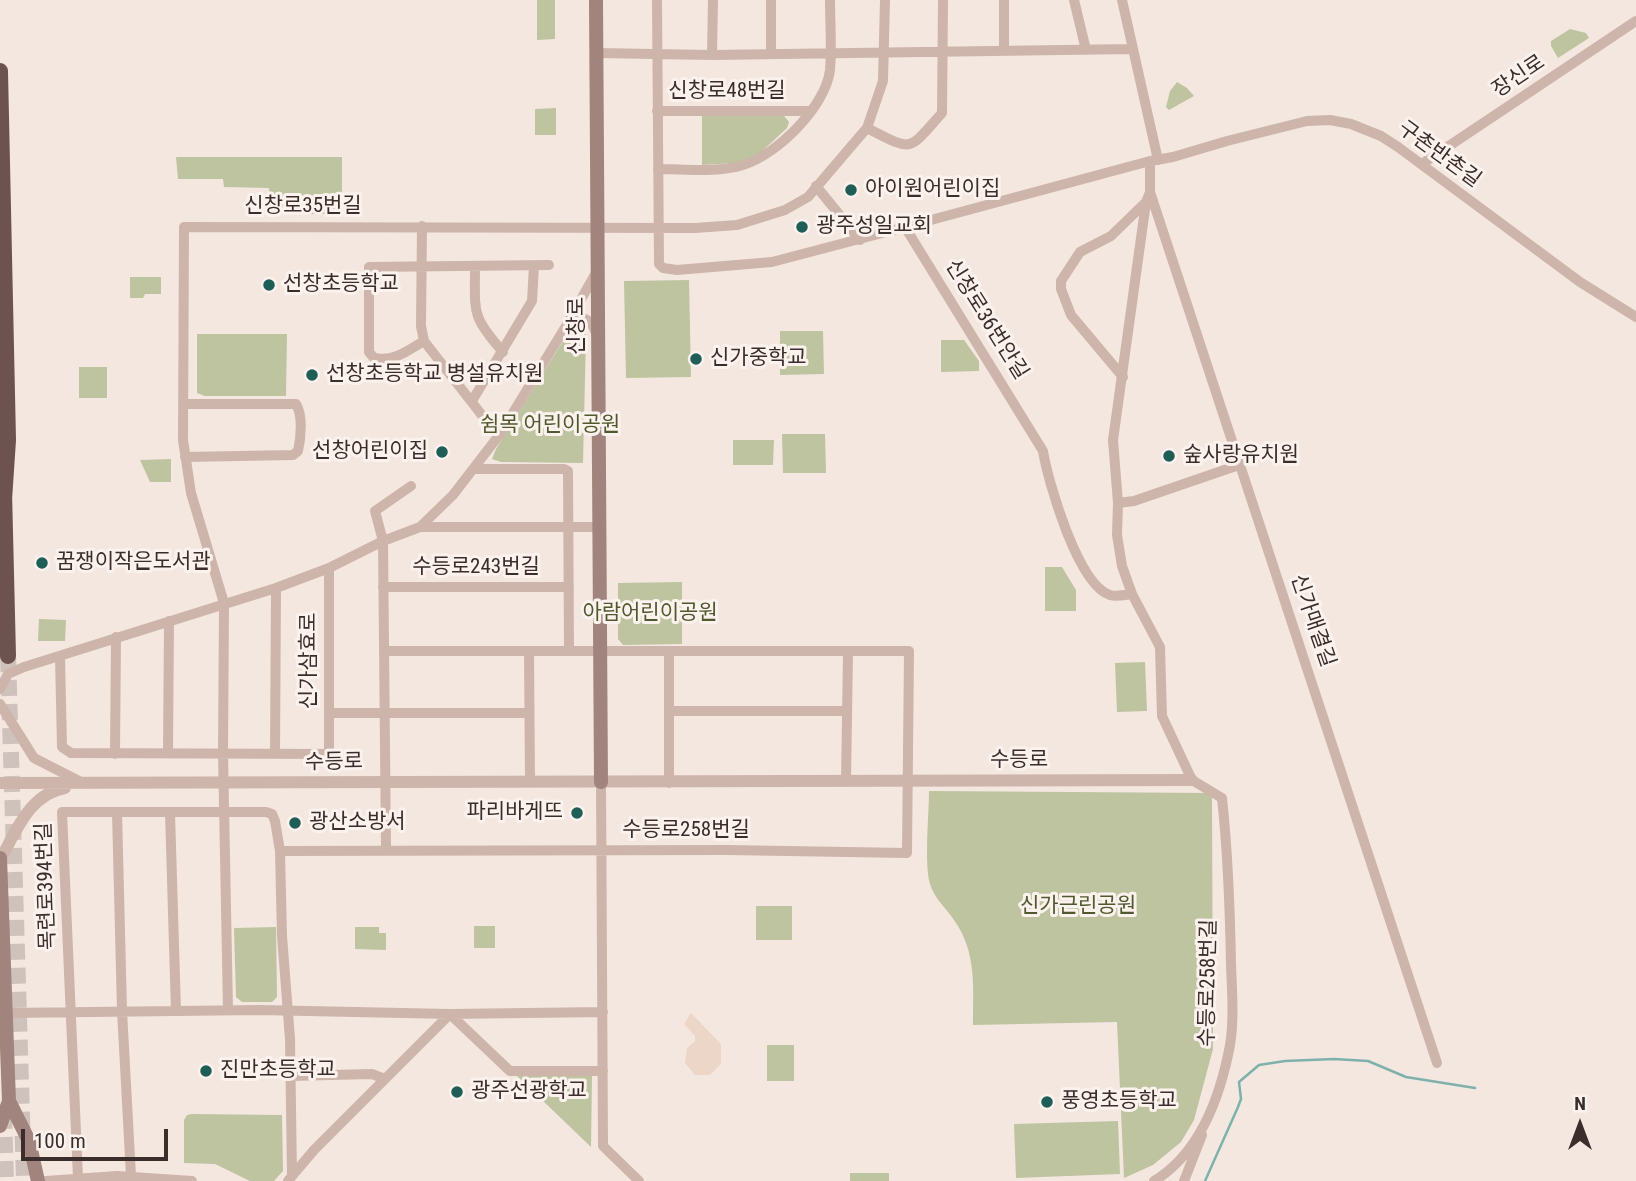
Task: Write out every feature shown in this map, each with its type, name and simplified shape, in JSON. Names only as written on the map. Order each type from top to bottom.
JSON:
[{"type":"highway","points":[[0,71],[8,440],[4,500]]},
{"type":"highway","points":[[0,394],[8,656]]},
{"type":"main road","name":"신창로","points":[[596,0],[601,782]]},
{"type":"main road","points":[[0,859],[2,966],[7,1013],[4,1079],[9,1101],[29,1141],[38,1181]]},
{"type":"main road","points":[[0,1126],[9,1101]]},
{"type":"street","name":"신창로48번길","points":[[657,0],[657,111],[811,111]]},
{"type":"street","name":"신창로48번길","points":[[712,55],[713,0]]},
{"type":"street","name":"신창로48번길","points":[[771,0],[771,54]]},
{"type":"street","name":"신창로48번길","points":[[658,169],[728,168],[760,159],[791,133],[811,111],[830,72],[830,0]]},
{"type":"street","points":[[886,0],[883,81],[867,128],[901,146],[914,144],[942,113],[943,0]]},
{"type":"street","points":[[1004,0],[1004,49]]},
{"type":"street","points":[[1074,0],[1086,50]]},
{"type":"street","name":"신가매결길","points":[[1122,0],[1154,160],[1113,440],[1118,503],[1117,535],[1122,566],[1132,594],[1160,647],[1162,716],[1192,780]]},
{"type":"street","name":"장신로","points":[[1422,164],[1636,21]]},
{"type":"street","name":"신창로48번길","points":[[596,53],[712,55],[1132,49]]},
{"type":"street","points":[[657,111],[659,264],[669,270],[772,262],[1154,160]]},
{"type":"street","name":"구촌반촌길","points":[[1154,160],[1307,121],[1330,120],[1351,124],[1381,136],[1580,282],[1636,317]]},
{"type":"street","name":"신창로35번길","points":[[224,603],[191,493],[185,457],[184,227],[658,228],[737,225],[785,210],[808,197],[867,128]]},
{"type":"street","points":[[816,187],[860,240]]},
{"type":"street","points":[[1123,377],[1071,315],[1061,289],[1061,281],[1080,252],[1111,236],[1148,197]]},
{"type":"street","name":"신가매결길","points":[[1148,197],[1437,1063]]},
{"type":"street","points":[[422,226],[421,326],[424,341],[500,434]]},
{"type":"street","name":"신창로36번안길","points":[[905,227],[1043,452],[1063,527],[1087,573],[1098,586],[1112,596],[1132,594]]},
{"type":"street","points":[[424,341],[398,357],[385,360],[374,358],[369,352],[369,267],[549,265]]},
{"type":"street","points":[[472,401],[532,301],[534,266]]},
{"type":"street","points":[[475,267],[477,320],[503,352]]},
{"type":"street","name":"신가삼효로","points":[[420,527],[475,469],[500,434],[599,267]]},
{"type":"street","points":[[566,326],[575,318],[586,319],[590,321],[599,338]]},
{"type":"street","points":[[183,404],[296,404],[299,410],[299,451],[293,455],[185,457]]},
{"type":"street","points":[[1118,503],[1135,501],[1239,465]]},
{"type":"street","points":[[475,469],[568,471],[569,652]]},
{"type":"street","name":"수등로243번길","points":[[384,782],[383,541],[376,511],[411,486]]},
{"type":"street","name":"신가삼효로","points":[[0,689],[8,674],[24,667],[276,588],[329,568],[383,541],[420,527],[600,527]]},
{"type":"street","name":"신가삼효로","points":[[276,588],[275,754],[329,754],[329,568]]},
{"type":"street","name":"수등로243번길","points":[[383,587],[569,587]]},
{"type":"street","points":[[224,603],[223,753],[228,1010]]},
{"type":"street","points":[[168,753],[169,621]]},
{"type":"street","points":[[115,754],[117,637]]},
{"type":"street","points":[[384,650],[909,651],[909,780]]},
{"type":"street","points":[[529,651],[530,782]]},
{"type":"street","points":[[669,652],[669,783]]},
{"type":"street","points":[[846,781],[848,652]]},
{"type":"street","points":[[60,657],[62,747],[71,753],[275,754]]},
{"type":"street","points":[[0,704],[34,758],[86,784]]},
{"type":"street","points":[[670,711],[846,711]]},
{"type":"street","points":[[329,713],[529,713]]},
{"type":"street","name":"수등로258번길","points":[[280,850],[907,853],[909,780]]},
{"type":"street","name":"수등로","points":[[0,783],[1192,780]]},
{"type":"street","name":"수등로258번길","points":[[1154,1181],[1165,1174],[1184,1154],[1207,1122],[1229,1054],[1232,1007],[1229,867],[1222,798],[1192,780]]},
{"type":"street","points":[[384,782],[386,849]]},
{"type":"street","name":"수등로258번길","points":[[601,782],[603,1146],[639,1181]]},
{"type":"street","points":[[0,859],[27,812],[37,801],[59,789],[86,784]]},
{"type":"street","name":"목련로394번길","points":[[78,1178],[62,812],[272,814],[280,850],[282,936],[288,1011],[290,1178]]},
{"type":"street","points":[[117,812],[122,1011],[131,1177]]},
{"type":"street","points":[[170,813],[176,1011]]},
{"type":"street","points":[[7,1013],[228,1010],[450,1014],[603,1012]]},
{"type":"street","points":[[450,1014],[510,1071],[603,1071]]},
{"type":"street","name":"목련로394번길","points":[[290,1178],[314,1150],[450,1014]]},
{"type":"street","points":[[290,1076],[372,1074],[385,1079]]},
{"type":"street","points":[[1184,1181],[1207,1122]]},
{"type":"street","points":[[46,1181],[131,1177],[192,1181]]},
{"type":"green space","points":[[537,0],[555,0],[555,39],[537,40]]},
{"type":"green space","points":[[1570,29],[1586,33],[1589,38],[1558,58],[1551,41]]},
{"type":"green space","points":[[1177,82],[1194,96],[1169,110],[1166,107],[1170,91]]},
{"type":"green space","points":[[556,108],[556,135],[535,135],[535,109]]},
{"type":"green space","points":[[702,115],[784,116],[789,122],[787,128],[758,155],[735,163],[702,165]]},
{"type":"green space","points":[[176,157],[342,157],[342,214],[270,214],[269,188],[224,187],[223,179],[178,179]]},
{"type":"green space","points":[[130,277],[161,277],[161,294],[130,298]]},
{"type":"green space","points":[[689,280],[691,377],[626,378],[624,281]]},
{"type":"green space","name":"쉼목 어린이공원","points":[[581,324],[586,335],[583,463],[501,462],[492,459],[568,333]]},
{"type":"green space","points":[[780,331],[823,331],[824,374],[780,375]]},
{"type":"green space","points":[[197,334],[287,334],[286,396],[205,396],[197,393]]},
{"type":"green space","points":[[941,340],[964,340],[979,361],[979,371],[941,372]]},
{"type":"green space","points":[[79,367],[107,367],[107,398],[79,398]]},
{"type":"green space","points":[[782,434],[825,434],[826,473],[783,473]]},
{"type":"green space","points":[[733,440],[774,440],[773,465],[733,465]]},
{"type":"green space","points":[[171,459],[171,482],[150,482],[140,460]]},
{"type":"green space","points":[[1045,567],[1062,567],[1076,590],[1076,611],[1045,611]]},
{"type":"green space","name":"아람어린이공원","points":[[682,582],[682,644],[623,645],[618,639],[618,583]]},
{"type":"green space","points":[[39,619],[66,620],[65,641],[38,641]]},
{"type":"green space","points":[[1145,662],[1147,711],[1117,712],[1115,663]]},
{"type":"green space","name":"신가근린공원","points":[[929,791],[1212,793],[1213,1049],[1194,1120],[1181,1142],[1153,1165],[1124,1178],[1117,1022],[973,1025],[973,984],[967,945],[954,920],[934,894],[928,875]]},
{"type":"green space","points":[[756,906],[792,906],[792,940],[756,940]]},
{"type":"green space","points":[[474,926],[495,926],[495,948],[474,948]]},
{"type":"green space","points":[[276,927],[277,997],[272,1002],[242,1002],[236,997],[234,928]]},
{"type":"green space","points":[[355,927],[379,927],[379,933],[386,933],[386,950],[355,949]]},
{"type":"green space","points":[[767,1045],[794,1045],[794,1081],[767,1081]]},
{"type":"green space","points":[[592,1075],[591,1147],[517,1076]]},
{"type":"green space","points":[[187,1115],[282,1115],[283,1171],[274,1181],[250,1181],[215,1164],[184,1163],[184,1120]]},
{"type":"green space","points":[[1118,1121],[1120,1174],[1016,1178],[1014,1124]]},
{"type":"green space","points":[[850,1173],[889,1173],[889,1181],[850,1181]]},
{"type":"shaded area","points":[[691,1013],[721,1044],[721,1064],[710,1075],[695,1075],[685,1063],[687,1048],[695,1041],[695,1036],[684,1024]]},
{"type":"waterway","points":[[1205,1181],[1241,1099],[1239,1082],[1259,1065],[1334,1059],[1368,1061],[1406,1077],[1475,1088]]},
{"type":"tunnel","points":[[8,656],[24,1181]]},
{"type":"tunnel","points":[[4,1113],[6,1181]]},
{"type":"place","name":"아이원어린이집","points":[[851,190]]},
{"type":"place","name":"광주성일교회","points":[[802,227]]},
{"type":"place","name":"선창초등학교","points":[[269,285]]},
{"type":"place","name":"신가중학교","points":[[696,359]]},
{"type":"place","name":"선창초등학교 병설유치원","points":[[312,375]]},
{"type":"place","name":"선창어린이집","points":[[442,452]]},
{"type":"place","name":"숲사랑유치원","points":[[1169,456]]},
{"type":"place","name":"꿈쟁이작은도서관","points":[[42,563]]},
{"type":"place","name":"파리바게뜨","points":[[577,813]]},
{"type":"place","name":"광산소방서","points":[[295,823]]},
{"type":"place","name":"진만초등학교","points":[[206,1071]]},
{"type":"place","name":"광주선광학교","points":[[457,1092]]},
{"type":"place","name":"풍영초등학교","points":[[1047,1102]]}]
